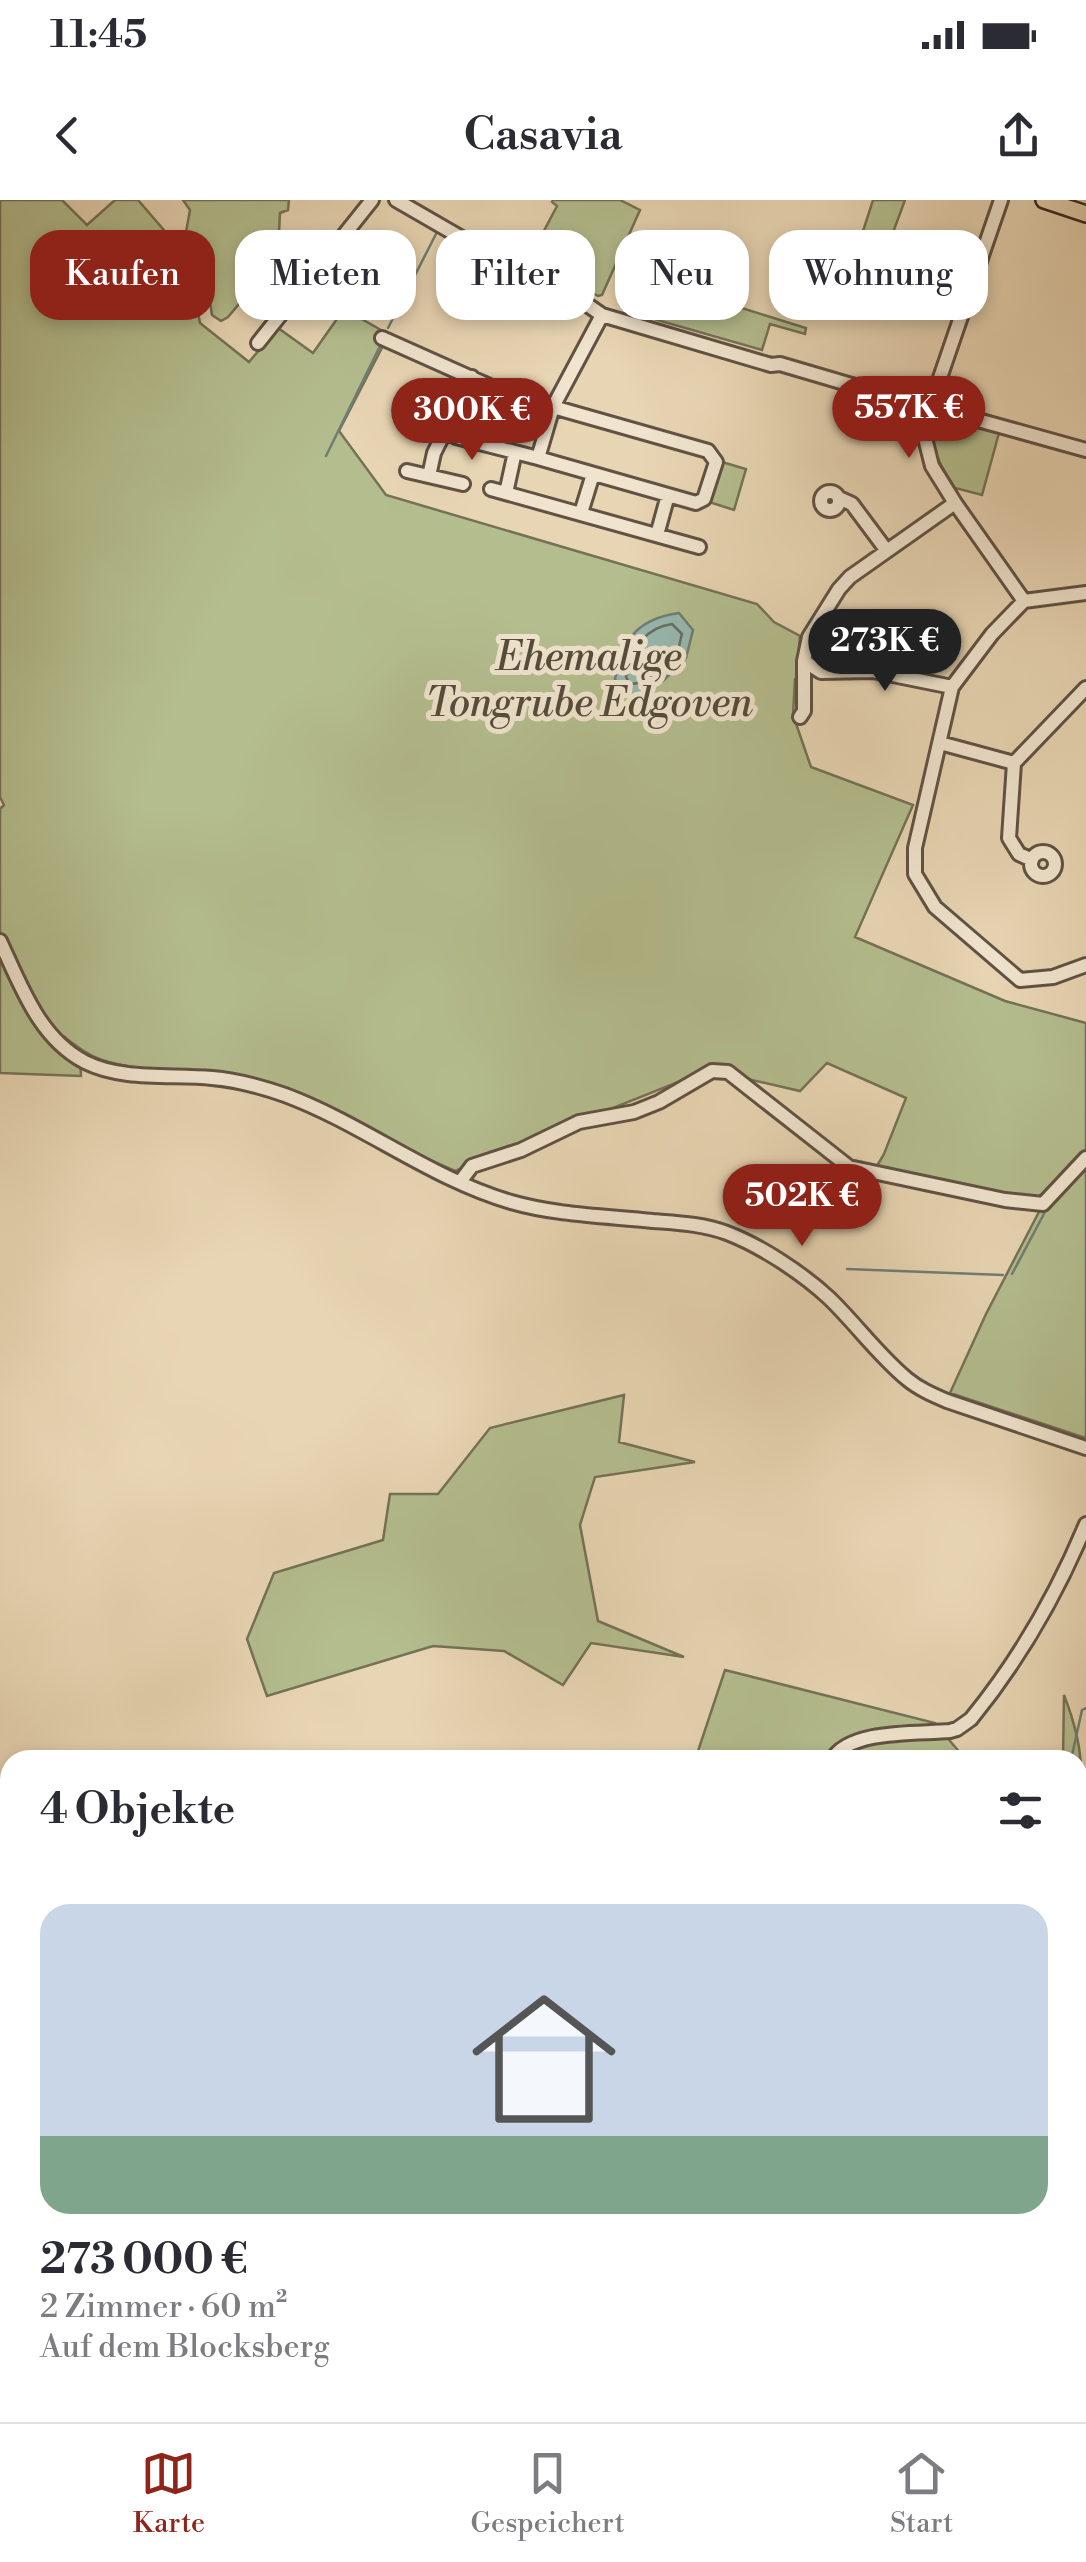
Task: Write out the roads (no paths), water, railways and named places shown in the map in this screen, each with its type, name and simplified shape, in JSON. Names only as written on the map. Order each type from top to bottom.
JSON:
[{"type":"main road","points":[[1044,200],[1086,214]]},
{"type":"street","points":[[258,343],[372,200]]},
{"type":"street","points":[[396,200],[602,315],[1086,450]]},
{"type":"street","points":[[1001,200],[924,434],[932,466],[1024,601]]},
{"type":"street","points":[[538,458],[552,410],[602,315]]},
{"type":"street","points":[[385,338],[552,410],[708,451],[716,462],[704,499],[696,503],[456,437],[449,424]]},
{"type":"street","points":[[429,476],[434,453],[472,377]]},
{"type":"street","points":[[506,493],[515,452]]},
{"type":"street","points":[[407,471],[463,484]]},
{"type":"street","points":[[581,513],[592,474]]},
{"type":"street","points":[[491,490],[699,547]]},
{"type":"street","points":[[656,535],[668,495]]},
{"type":"street","points":[[819,498],[829,510],[838,507],[839,498],[852,504],[887,551]]},
{"type":"street","points":[[800,716],[804,711],[808,637],[839,590],[850,577],[955,503]]},
{"type":"street","points":[[1086,593],[1024,601],[992,634],[952,687],[915,848],[915,874],[934,907],[1020,980],[1052,977],[1086,964]]},
{"type":"street","points":[[804,661],[820,672],[874,671],[952,687]]},
{"type":"street","points":[[1032,860],[1018,854],[1009,838],[1014,762],[1086,688]]},
{"type":"street","points":[[940,743],[1014,762]]},
{"type":"street","points":[[0,941],[34,1012],[48,1032],[86,1062],[126,1074],[232,1081],[286,1095],[460,1182],[511,1202],[597,1216],[696,1224],[729,1233],[797,1270],[909,1381],[927,1392],[1086,1448]]},
{"type":"street","points":[[460,1182],[472,1166],[521,1150],[579,1122],[634,1112],[712,1071],[728,1072],[849,1168],[1042,1204],[1086,1158]]},
{"type":"street","points":[[839,1750],[861,1739],[950,1731],[971,1718],[1038,1624],[1086,1524]]},
{"type":"water","points":[[679,613],[693,630],[686,658],[663,681],[642,694],[625,696],[615,679],[627,643],[652,620]]},
{"type":"waterway","points":[[388,328],[436,234]]},
{"type":"waterway","points":[[326,456],[381,344]]},
{"type":"waterway","points":[[1012,1274],[1046,1210]]},
{"type":"waterway","points":[[847,1269],[1003,1275]]},
{"type":"waterway","points":[[1073,1750],[1082,1710],[1086,1708]]},
{"type":"park label","name":"Ehemalige Tongrube Edgoven","points":[[589,679]]}]
